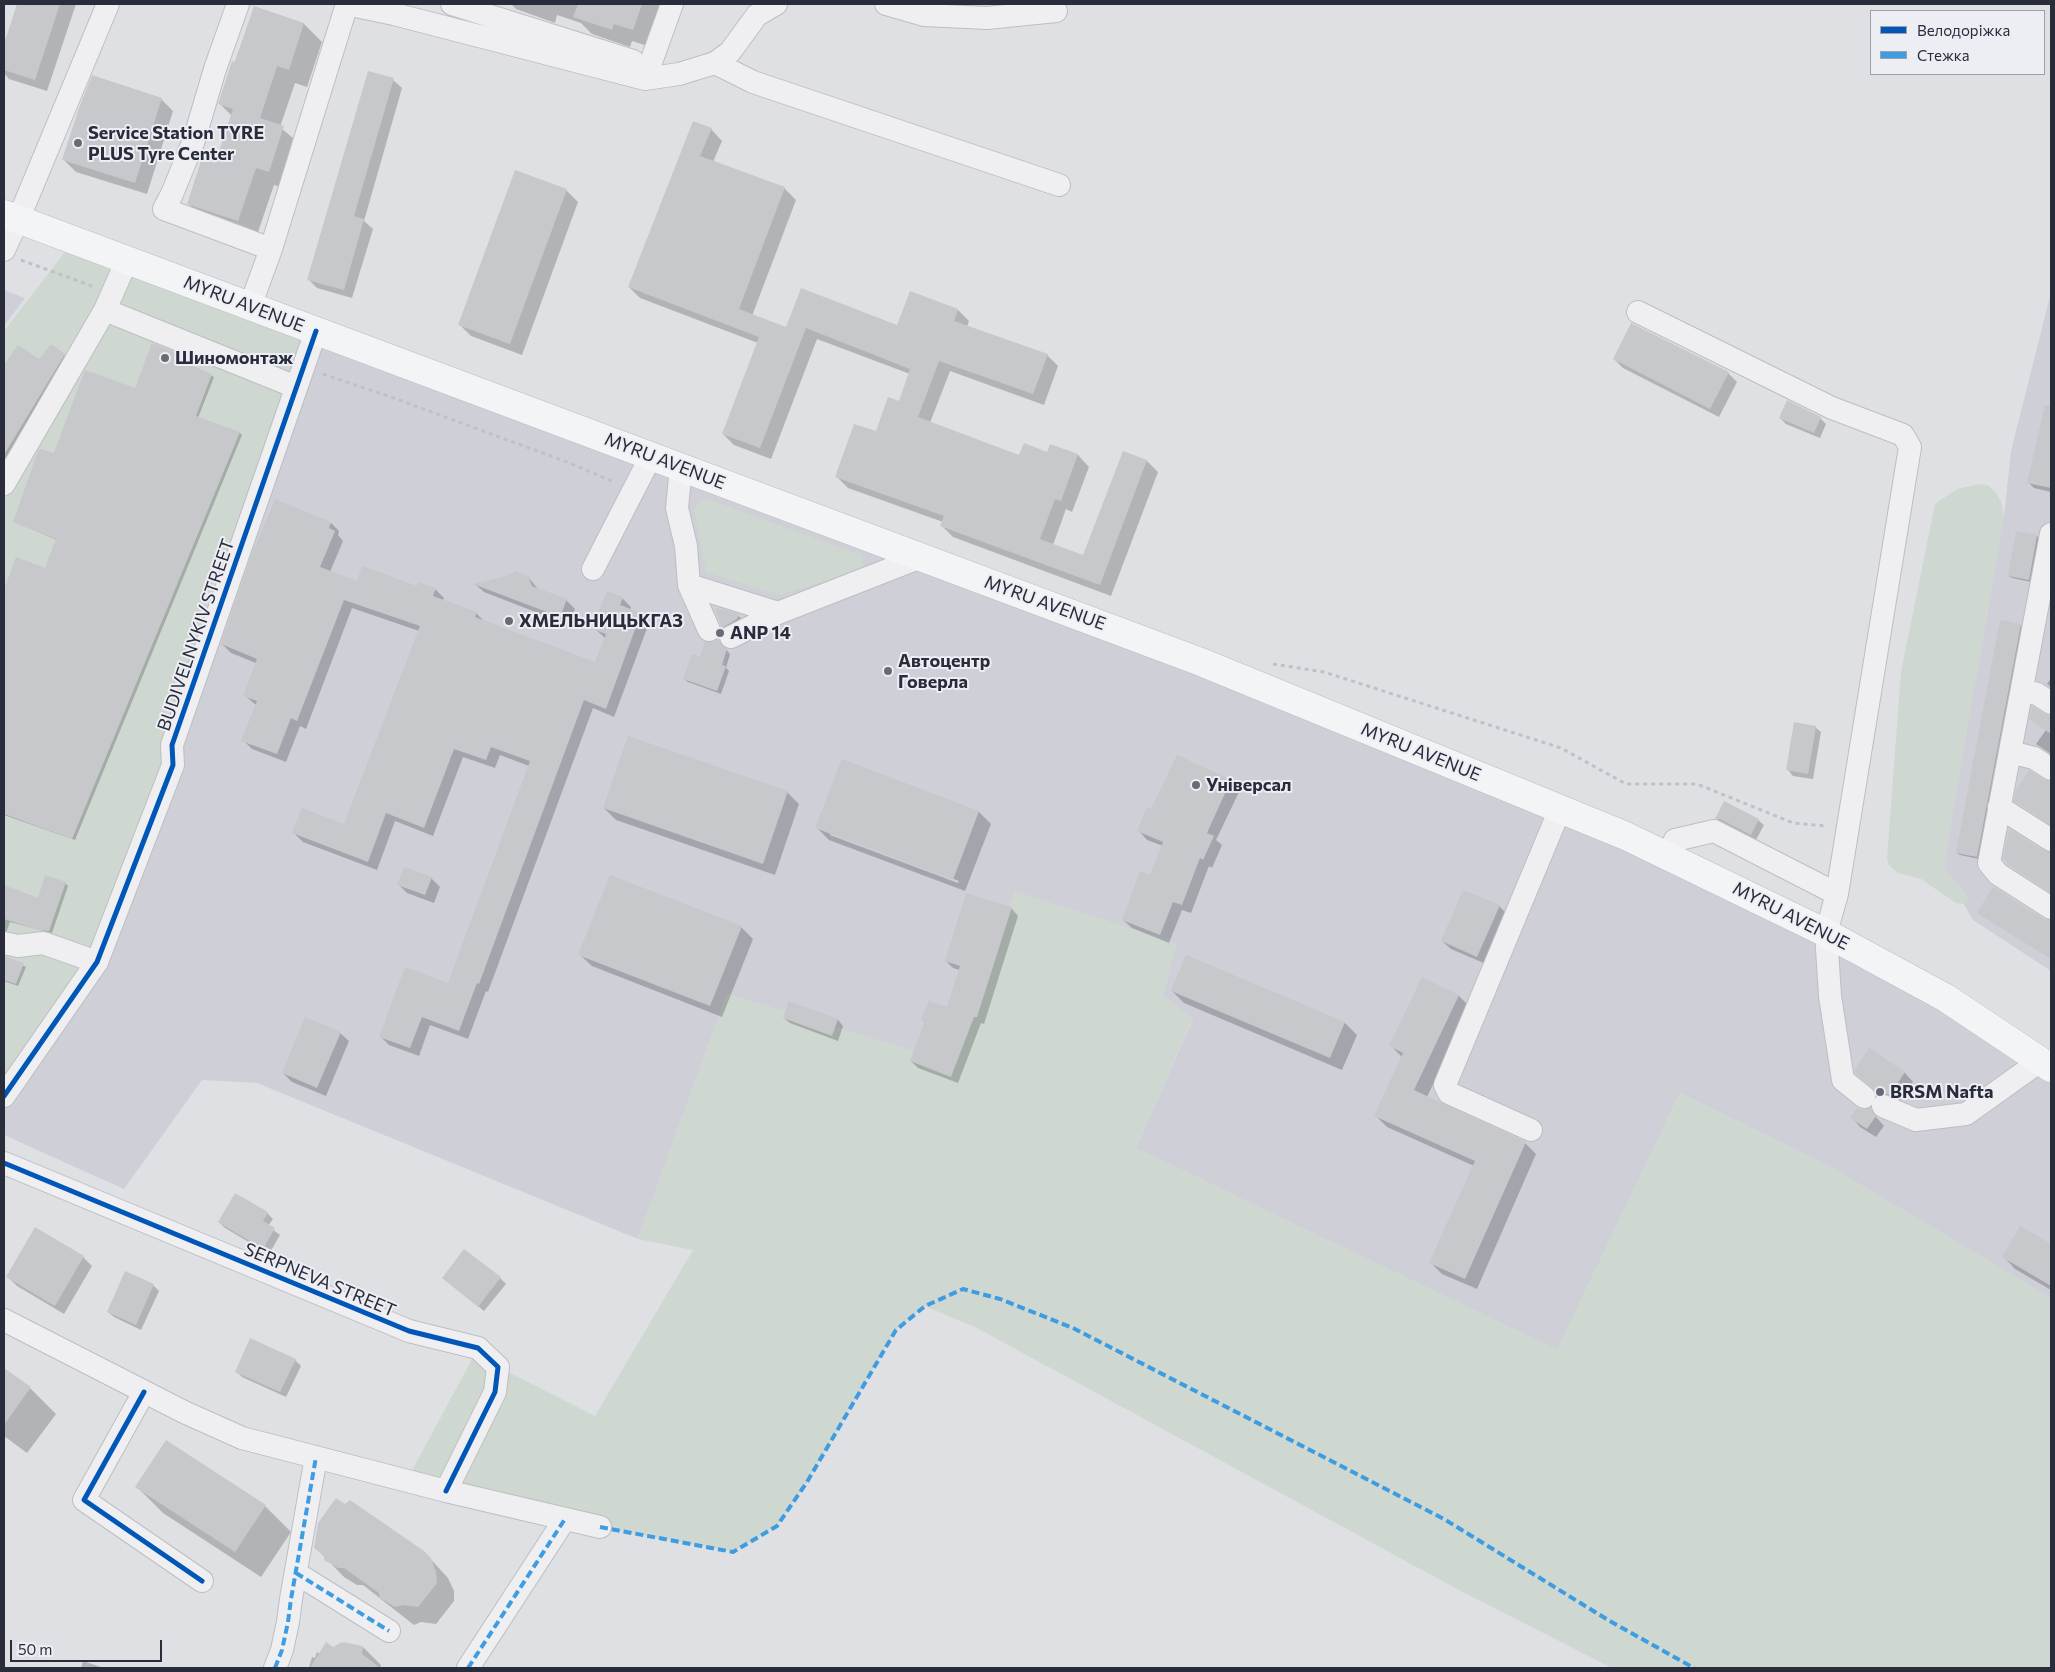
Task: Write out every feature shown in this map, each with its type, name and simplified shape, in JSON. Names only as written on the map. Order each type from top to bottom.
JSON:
[{"type":"main road","name":"MYRU AVENUE","points":[[11,217],[1201,662],[1626,836],[1826,933],[1946,998],[2046,1064]]},
{"type":"street","points":[[8,254],[11,217],[108,4]]},
{"type":"street","points":[[238,4],[215,69],[194,140],[164,209],[271,249]]},
{"type":"street","points":[[246,305],[255,294],[271,249],[347,4],[395,9],[648,73],[679,74],[715,63],[730,52],[757,15],[776,4]]},
{"type":"street","points":[[452,4],[648,73]]},
{"type":"street","points":[[648,73],[672,4]]},
{"type":"street","points":[[886,4],[924,15],[987,18],[1056,11]]},
{"type":"street","points":[[715,63],[753,82],[1059,185]]},
{"type":"street","points":[[4,484],[109,302],[127,260]]},
{"type":"street","points":[[109,302],[300,377]]},
{"type":"street","points":[[1638,312],[1832,408],[1903,435],[1910,447],[1837,894],[1826,933],[1830,996],[1843,1080],[1874,1101],[1916,1120],[1966,1114],[2046,1064]]},
{"type":"street","name":"BUDIVELNYKIV STREET","points":[[4,1096],[97,962],[173,764],[172,745],[316,331]]},
{"type":"street","points":[[593,569],[651,456]]},
{"type":"street","points":[[681,467],[677,508],[686,546],[689,585],[709,630]]},
{"type":"street","points":[[2051,534],[2043,628],[2022,690],[1989,863],[1998,874],[2051,908]]},
{"type":"street","points":[[731,637],[778,613],[922,557]]},
{"type":"street","points":[[689,585],[778,613]]},
{"type":"street","points":[[2022,690],[2037,694],[2051,703]]},
{"type":"street","points":[[2010,752],[2034,758],[2051,769]]},
{"type":"street","points":[[1999,807],[2051,840]]},
{"type":"street","points":[[1531,1130],[1449,1093],[1445,1085],[1560,809]]},
{"type":"street","points":[[1667,856],[1675,840],[1714,831],[1837,894]]},
{"type":"street","points":[[4,943],[18,946],[43,943],[97,962]]},
{"type":"street","name":"SERPNEVA STREET","points":[[4,1163],[409,1331],[478,1348],[498,1367],[495,1392],[446,1491]]},
{"type":"street","points":[[4,1320],[144,1392],[242,1438],[446,1491],[600,1527]]},
{"type":"street","points":[[144,1392],[84,1500],[202,1581]]},
{"type":"street","points":[[275,1668],[286,1631],[316,1457]]},
{"type":"street","points":[[468,1668],[565,1519]]},
{"type":"street","points":[[296,1573],[389,1631]]},
{"type":"path","points":[[8,254],[109,302]]},
{"type":"path","points":[[300,377],[428,410],[567,462],[634,490]]},
{"type":"shaded area","points":[[68,248],[305,337],[165,763],[90,958],[4,1081],[4,331]]},
{"type":"shaded area","points":[[4,290],[25,298],[4,326]]},
{"type":"shaded area","points":[[2051,292],[2051,971],[1973,920],[1964,904],[1969,898],[1944,868],[2004,517],[2011,451]]},
{"type":"shaded area","points":[[305,337],[1198,670],[1623,845],[1941,1006],[2051,1078],[2051,1298],[1827,1165],[1680,1093],[1557,1350],[1136,1148],[1193,1019],[1163,996],[1176,943],[1015,892],[952,1063],[727,994],[638,1239],[257,1083],[202,1080],[124,1189],[4,1135],[4,1081]]},
{"type":"shaded area","points":[[1981,484],[1989,486],[1996,493],[2001,502],[2004,517],[1944,868],[1969,898],[1964,904],[1956,903],[1921,879],[1898,873],[1889,865],[1887,858],[1901,672],[1935,504],[1957,489]]},
{"type":"shaded area","points":[[705,498],[861,555],[864,569],[779,595],[706,572],[694,508]]},
{"type":"shaded area","points":[[1015,891],[1176,943],[1163,996],[1193,1018],[1136,1148],[1557,1349],[1680,1093],[1827,1165],[2051,1298],[2051,1668],[1612,1668],[1459,1590],[975,1327],[925,1306],[896,1330],[807,1482],[777,1526],[733,1552],[600,1527],[407,1480],[478,1348],[498,1367],[595,1416],[693,1250],[638,1239],[727,994],[951,1062]]},
{"type":"building","points":[[17,4],[60,4],[35,80],[4,70],[4,44]]},
{"type":"building","points":[[578,4],[642,4],[633,30],[614,24],[612,30],[573,17]]},
{"type":"building","points":[[254,6],[304,23],[289,70],[277,66],[260,118],[284,126],[269,172],[256,168],[238,221],[187,204],[202,158],[215,163],[233,109],[218,104],[232,61],[235,62]]},
{"type":"building","points":[[368,71],[394,78],[354,216],[364,219],[344,290],[307,280]]},
{"type":"building","points":[[92,75],[162,98],[135,183],[62,160]]},
{"type":"building","points":[[693,121],[712,128],[700,156],[785,187],[739,309],[786,327],[801,288],[897,325],[910,291],[958,309],[954,321],[1048,354],[1033,394],[939,361],[918,417],[1019,455],[1024,443],[1047,452],[1050,444],[1078,454],[1061,501],[1055,499],[1040,539],[1083,555],[1123,451],[1147,460],[1100,585],[940,526],[944,516],[835,477],[854,424],[876,431],[888,397],[899,401],[910,369],[806,328],[760,448],[722,434],[759,337],[628,287]]},
{"type":"building","points":[[515,170],[567,189],[510,344],[458,325]]},
{"type":"building","points":[[1631,323],[1729,372],[1710,409],[1613,359]]},
{"type":"building","points":[[152,343],[186,357],[184,362],[212,374],[196,416],[240,432],[72,839],[4,814],[4,590],[16,557],[45,568],[56,539],[13,522],[38,451],[40,449],[54,453],[85,370],[135,388]]},
{"type":"building","points":[[51,344],[65,354],[4,455],[4,365],[18,345],[39,359]]},
{"type":"building","points":[[1787,400],[1821,417],[1814,433],[1779,418]]},
{"type":"building","points":[[2045,405],[2051,406],[2051,488],[2027,483]]},
{"type":"building","points":[[275,499],[331,522],[329,528],[335,531],[320,567],[357,581],[362,566],[417,586],[418,582],[436,588],[433,596],[477,612],[475,617],[595,662],[606,634],[592,629],[607,591],[623,597],[620,605],[641,613],[606,709],[584,700],[479,984],[477,983],[459,1031],[422,1017],[410,1048],[379,1037],[405,967],[448,983],[530,761],[491,747],[486,760],[454,749],[424,828],[386,813],[368,862],[292,833],[302,808],[344,824],[420,626],[344,600],[297,721],[291,718],[277,754],[241,741],[257,701],[243,696],[257,659],[221,644],[252,554]]},
{"type":"building","points":[[2016,531],[2037,535],[2029,580],[2008,576]]},
{"type":"building","points":[[516,571],[528,576],[532,586],[567,599],[560,617],[473,584],[506,576]]},
{"type":"building","points":[[717,608],[739,614],[737,619],[722,628],[716,612]]},
{"type":"building","points":[[2000,620],[2021,624],[1977,857],[1956,853]]},
{"type":"building","points":[[718,639],[727,649],[722,665],[726,666],[717,691],[683,679],[692,654],[700,657],[705,642],[714,642]]},
{"type":"building","points":[[2032,706],[2051,716],[2051,734],[2029,719]]},
{"type":"building","points":[[1794,722],[1816,726],[1808,774],[1786,770]]},
{"type":"building","points":[[628,736],[788,791],[763,864],[603,808]]},
{"type":"building","points":[[1177,755],[1231,780],[1207,833],[1214,836],[1203,860],[1200,858],[1182,905],[1173,902],[1160,935],[1122,920],[1140,871],[1150,875],[1163,842],[1137,831],[1147,807],[1151,809]]},
{"type":"building","points":[[842,759],[979,811],[953,880],[815,828]]},
{"type":"building","points":[[2029,770],[2044,780],[2051,782],[2051,825],[2014,801],[2016,790]]},
{"type":"building","points":[[1724,801],[1759,819],[1751,835],[1720,819],[1715,819]]},
{"type":"building","points":[[2009,829],[2044,851],[2051,853],[2051,893],[2007,864],[2003,859]]},
{"type":"building","points":[[404,867],[432,877],[425,895],[397,885]]},
{"type":"building","points":[[45,875],[66,882],[49,931],[39,930],[4,919],[4,885],[38,898]]},
{"type":"building","points":[[610,875],[742,926],[710,1006],[578,955]]},
{"type":"building","points":[[1993,887],[2044,919],[2051,921],[2051,959],[1977,913]]},
{"type":"building","points":[[1463,890],[1500,905],[1477,957],[1441,941]]},
{"type":"building","points":[[966,893],[1012,907],[977,1017],[974,1017],[951,1077],[910,1061],[925,1021],[921,1020],[929,1001],[947,1007],[960,966],[945,961]]},
{"type":"building","points":[[1186,955],[1345,1022],[1330,1058],[1171,991]]},
{"type":"building","points":[[4,956],[24,963],[16,984],[4,980]]},
{"type":"building","points":[[1422,977],[1459,995],[1414,1090],[1526,1142],[1465,1279],[1429,1263],[1475,1161],[1374,1116],[1403,1053],[1389,1046]]},
{"type":"building","points":[[789,1001],[838,1019],[832,1036],[783,1018]]},
{"type":"building","points":[[305,1017],[341,1032],[317,1088],[282,1073]]},
{"type":"building","name":"BRSM Nafta","points":[[1869,1048],[1905,1072],[1890,1095],[1882,1093],[1877,1095],[1872,1087],[1855,1073],[1855,1069]]},
{"type":"building","points":[[1857,1108],[1862,1110],[1870,1108],[1876,1116],[1867,1129],[1850,1118]]},
{"type":"building","points":[[235,1193],[268,1212],[263,1221],[275,1228],[263,1249],[218,1222]]},
{"type":"building","points":[[2020,1226],[2051,1244],[2051,1286],[2002,1257]]},
{"type":"building","points":[[35,1227],[84,1256],[55,1306],[6,1277]]},
{"type":"building","points":[[464,1249],[501,1277],[478,1307],[442,1278]]},
{"type":"building","points":[[125,1271],[154,1284],[136,1325],[107,1312]]},
{"type":"building","points":[[250,1338],[296,1359],[280,1392],[235,1372]]},
{"type":"building","points":[[4,1368],[31,1387],[4,1425]]},
{"type":"building","points":[[166,1440],[266,1505],[235,1552],[135,1487]]},
{"type":"building","points":[[336,1498],[345,1504],[350,1500],[424,1551],[431,1558],[436,1572],[437,1583],[418,1607],[403,1605],[395,1607],[380,1598],[379,1593],[344,1568],[338,1568],[324,1560],[324,1556],[314,1548],[318,1523]]},
{"type":"building","points":[[326,1642],[333,1647],[342,1642],[363,1646],[362,1654],[380,1668],[310,1668]]},
{"type":"marked path","points":[[600,1527],[733,1552],[777,1526],[807,1482],[896,1330],[925,1306],[963,1289],[1000,1299],[1073,1328],[1444,1519],[1608,1620],[1694,1668]]},
{"type":"marked path","points":[[275,1668],[282,1650],[288,1622],[316,1457]]},
{"type":"marked path","points":[[468,1668],[565,1519]]},
{"type":"marked path","points":[[296,1573],[389,1631]]},
{"type":"cycle path","points":[[4,1096],[97,962],[173,765],[172,745],[316,331]]},
{"type":"cycle path","points":[[4,1163],[409,1331],[478,1348],[498,1367],[495,1392],[446,1491]]},
{"type":"cycle path","points":[[144,1392],[84,1500],[202,1581]]},
{"type":"place","name":"Service Station TYRE PLUS Tyre Center","points":[[78,143]]},
{"type":"place","name":"Шиномонтаж","points":[[165,358]]},
{"type":"place","name":"ХМЕЛЬНИЦЬКГАЗ","points":[[509,621]]},
{"type":"place","name":"ANP 14","points":[[720,633]]},
{"type":"place","name":"Автоцентр Говерла","points":[[888,671]]},
{"type":"place","name":"Універсал","points":[[1196,785]]},
{"type":"place","name":"BRSM Nafta","points":[[1880,1092]]}]
